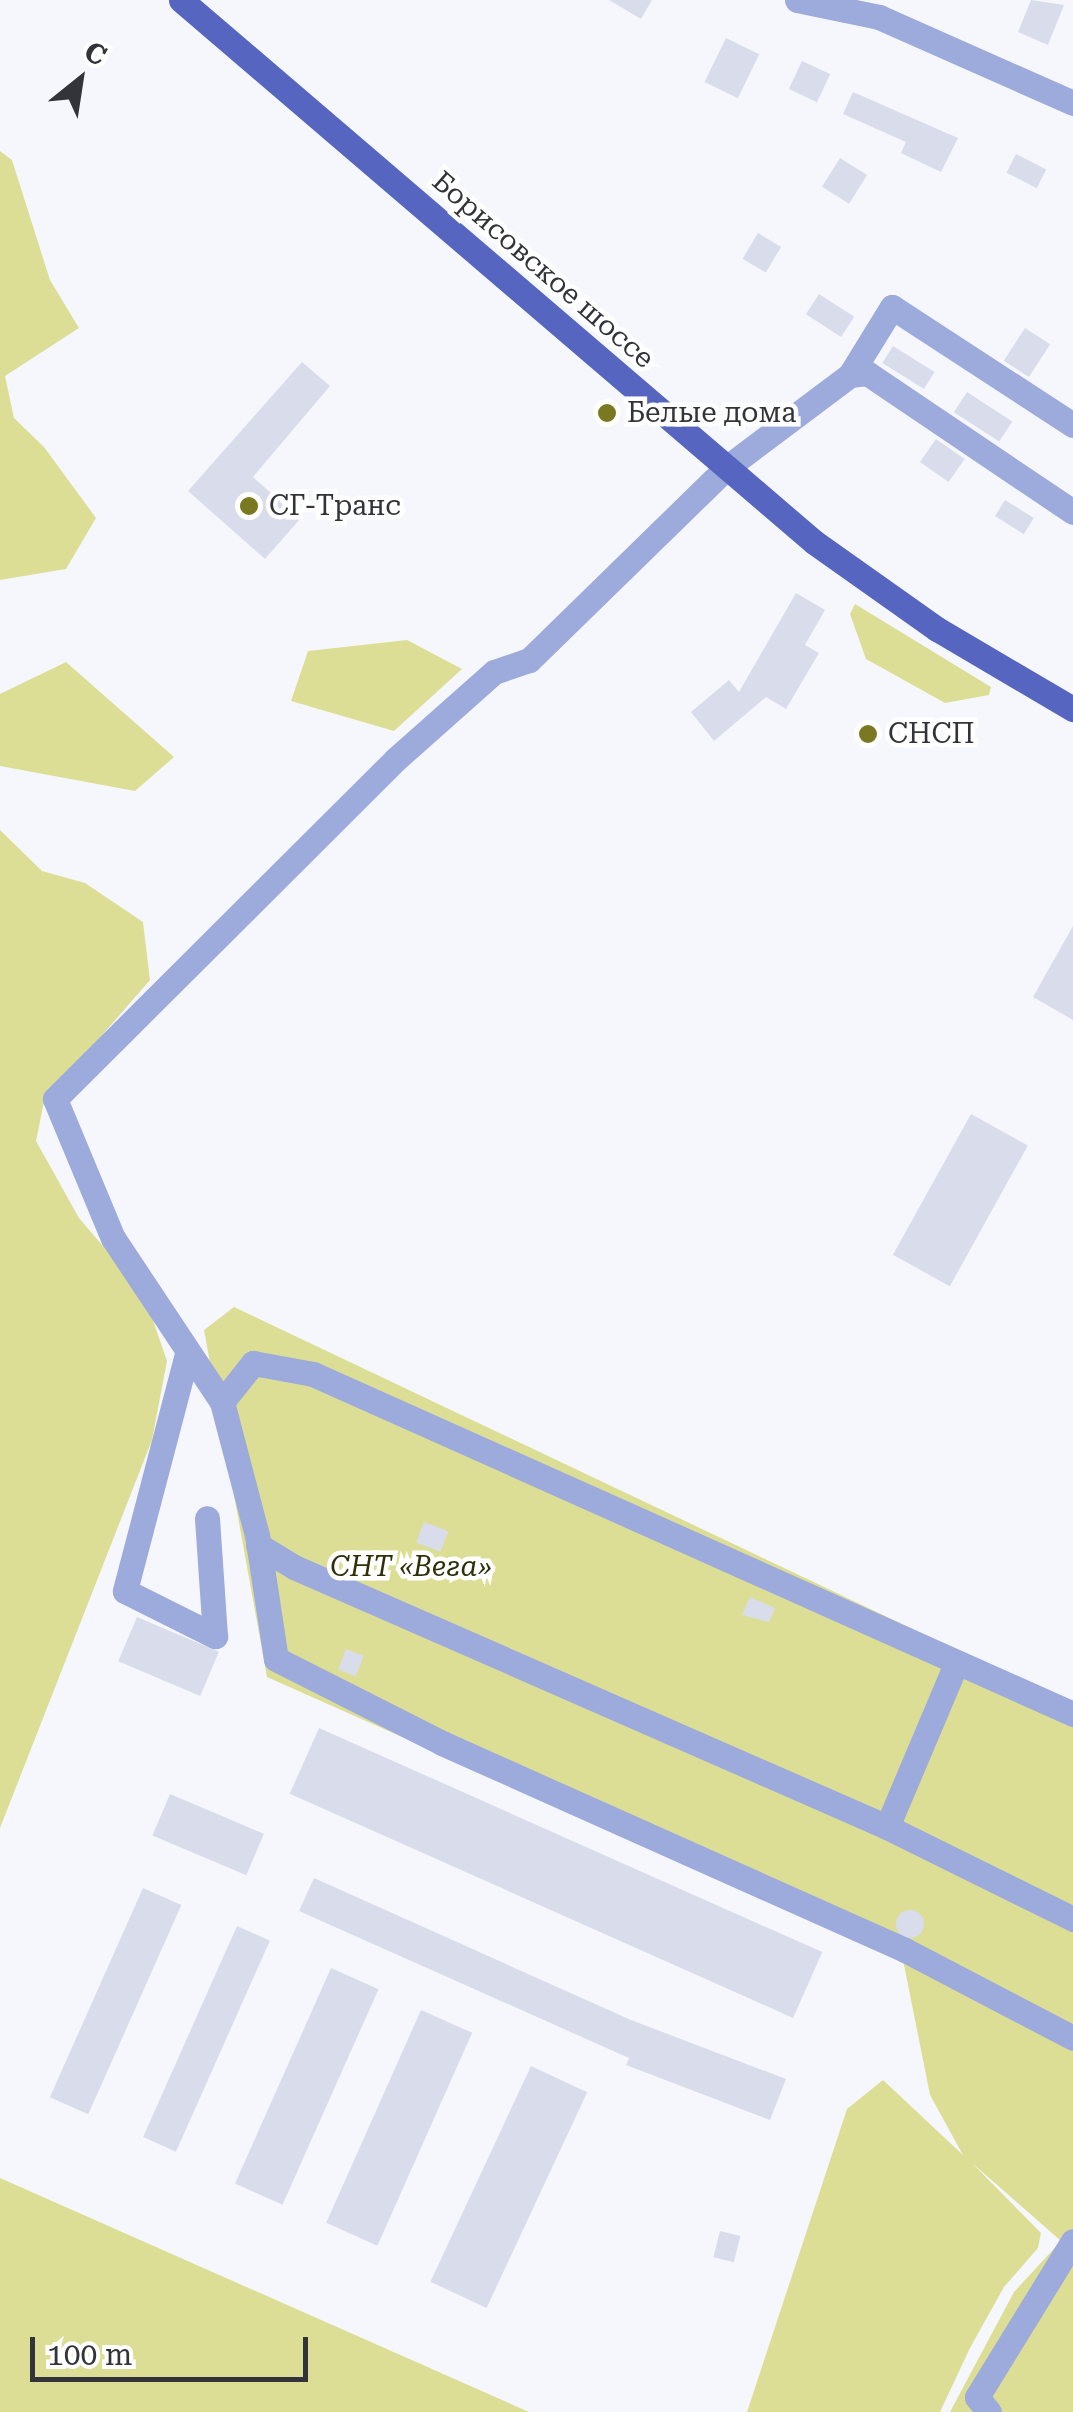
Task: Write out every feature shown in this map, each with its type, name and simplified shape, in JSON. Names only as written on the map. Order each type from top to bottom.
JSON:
[{"type":"main road","name":"Борисовское шоссе","points":[[181,0],[514,280],[725,469],[884,594],[1073,709]]},
{"type":"street","points":[[796,0],[879,17],[1073,103]]},
{"type":"street","points":[[1073,425],[892,307],[850,375],[725,469],[529,660],[494,672],[395,760],[56,1098],[113,1238],[222,1402],[258,1545],[276,1659],[442,1743],[905,1950],[1073,2038]]},
{"type":"street","points":[[850,375],[867,374],[1073,512]]},
{"type":"street","points":[[187,1354],[124,1591],[215,1636],[206,1518]]},
{"type":"street","points":[[222,1402],[253,1363],[313,1374],[955,1666],[1073,1714]]},
{"type":"street","points":[[258,1545],[294,1567],[887,1826],[1073,1920]]},
{"type":"street","points":[[887,1826],[955,1666]]},
{"type":"street","points":[[978,2407],[1073,2241]]},
{"type":"green space","points":[[0,151],[12,160],[50,280],[79,328],[5,376],[14,418],[44,447],[96,518],[66,569],[0,580]]},
{"type":"green space","points":[[855,604],[991,687],[989,695],[945,703],[866,659],[850,614]]},
{"type":"green space","points":[[407,640],[462,669],[394,731],[291,701],[308,651]]},
{"type":"green space","points":[[66,662],[174,757],[135,791],[0,766],[0,694]]},
{"type":"green space","points":[[0,830],[42,871],[85,883],[143,922],[150,980],[44,1102],[36,1141],[79,1218],[144,1294],[167,1361],[152,1440],[0,1828]]},
{"type":"green space","name":"СНТ «Вега»","points":[[234,1307],[1073,1705],[1073,2412],[950,2412],[1014,2292],[1061,2241],[972,2163],[1041,2233],[1038,2248],[1004,2287],[940,2412],[747,2412],[847,2109],[883,2080],[963,2155],[930,2095],[903,1960],[267,1677],[204,1330]]},
{"type":"green space","points":[[0,2178],[529,2412],[0,2412]]},
{"type":"building","points":[[609,0],[652,0],[641,19]]},
{"type":"building","points":[[1031,0],[1064,5],[1048,45],[1018,32]]},
{"type":"building","points":[[726,38],[759,54],[738,98],[705,82]]},
{"type":"building","points":[[802,61],[830,74],[817,102],[789,89]]},
{"type":"building","points":[[853,92],[958,138],[941,172],[901,153],[906,142],[843,114]]},
{"type":"building","points":[[1016,154],[1046,169],[1037,188],[1006,173]]},
{"type":"building","points":[[840,158],[867,175],[849,204],[822,187]]},
{"type":"building","points":[[758,233],[781,247],[766,273],[743,259]]},
{"type":"building","points":[[819,294],[854,317],[841,337],[806,314]]},
{"type":"building","points":[[1025,328],[1050,344],[1029,377],[1004,361]]},
{"type":"building","points":[[893,346],[935,372],[924,389],[882,363]]},
{"type":"building","points":[[302,362],[330,386],[253,477],[300,519],[265,559],[188,491]]},
{"type":"building","points":[[967,392],[1012,421],[999,442],[954,412]]},
{"type":"building","points":[[936,439],[965,459],[949,482],[920,462]]},
{"type":"building","points":[[1005,500],[1034,518],[1024,534],[995,516]]},
{"type":"building","points":[[796,593],[825,610],[805,645],[819,653],[786,709],[766,697],[714,741],[691,712],[729,680],[739,692]]},
{"type":"building","points":[[1073,926],[1073,1020],[1033,997]]},
{"type":"building","points":[[971,1114],[1028,1146],[950,1286],[893,1255]]},
{"type":"building","points":[[424,1522],[448,1531],[440,1552],[416,1543]]},
{"type":"building","points":[[750,1597],[775,1608],[769,1622],[742,1615]]},
{"type":"building","points":[[137,1617],[219,1652],[200,1696],[118,1661]]},
{"type":"building","points":[[346,1649],[364,1656],[356,1676],[338,1670]]},
{"type":"building","points":[[319,1728],[822,1952],[793,2018],[290,1794]]},
{"type":"building","points":[[170,1794],[264,1834],[246,1875],[152,1835]]},
{"type":"building","points":[[314,1878],[631,2020],[786,2079],[770,2120],[626,2065],[629,2058],[299,1911]]},
{"type":"building","points":[[143,1888],[181,1905],[88,2114],[50,2097]]},
{"type":"building","points":[[910,1910],[920,1914],[924,1924],[920,1934],[910,1938],[900,1934],[896,1924],[900,1914]]},
{"type":"building","points":[[237,1926],[270,1941],[176,2152],[143,2137]]},
{"type":"building","points":[[331,1968],[379,1989],[283,2205],[235,2184]]},
{"type":"building","points":[[421,2010],[472,2033],[377,2246],[326,2223]]},
{"type":"building","points":[[531,2066],[587,2092],[487,2308],[430,2282]]},
{"type":"building","points":[[720,2231],[740,2236],[734,2262],[713,2257]]},
{"type":"place","name":"Белые дома","points":[[607,413]]},
{"type":"place","name":"СГ-Транс","points":[[249,506]]},
{"type":"place","name":"СНСП","points":[[868,734]]}]
